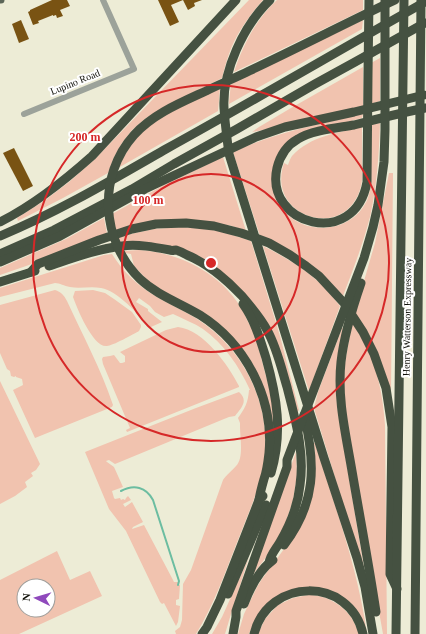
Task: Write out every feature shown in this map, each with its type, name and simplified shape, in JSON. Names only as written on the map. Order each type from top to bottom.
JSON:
[{"type":"highway","points":[[0,222],[23,210],[49,192],[92,156],[236,0]]},
{"type":"highway","points":[[187,53],[211,34],[244,0]]},
{"type":"highway","points":[[270,0],[247,29],[237,48],[229,69],[225,89],[224,108],[229,154],[297,370],[298,392],[303,398],[312,417],[363,580],[373,634]]},
{"type":"highway","points":[[369,0],[368,74],[367,182],[362,200],[354,210],[342,218],[326,223],[309,221],[296,215],[282,200],[277,187],[277,171],[282,156],[292,143],[303,136],[310,134],[356,124],[426,107]]},
{"type":"highway","points":[[209,634],[216,623],[283,465],[287,460],[364,258],[373,227],[378,205],[384,162],[385,0]]},
{"type":"highway","points":[[202,634],[220,600],[259,500],[268,463],[270,441],[267,414],[259,386],[249,366],[236,347],[217,328],[199,315],[154,290],[145,283],[132,270],[121,255],[114,239],[110,223],[108,203],[114,167],[120,155],[134,135],[160,113],[395,0]]},
{"type":"highway","name":"Henry Watterson Expressway","points":[[396,634],[404,0]]},
{"type":"highway","name":"Henry Watterson Expressway","points":[[414,634],[421,0]]},
{"type":"highway","points":[[0,236],[57,210],[426,2]]},
{"type":"highway","points":[[0,254],[74,220],[132,189],[426,22]]},
{"type":"highway","points":[[0,262],[38,246],[82,224],[145,189],[256,137],[285,127],[426,95]]},
{"type":"highway","points":[[31,272],[38,264],[99,240],[132,229],[156,224],[193,224],[214,226],[241,233],[269,243],[290,255],[319,276],[347,307],[359,325],[374,354],[386,388],[392,427],[390,574],[397,589]]},
{"type":"highway","points":[[0,282],[91,252],[122,246],[156,247],[171,251],[198,263],[219,278],[228,286],[246,308],[256,327],[273,383],[276,399],[278,435],[273,467],[262,497],[259,500]]},
{"type":"highway","points":[[171,251],[176,250],[184,253],[209,266],[230,284],[255,311],[268,331],[278,355],[295,419],[302,460],[300,486],[291,521],[270,558],[269,563]]},
{"type":"highway","points":[[364,258],[362,278],[346,331],[343,347],[340,396],[371,582],[378,634]]},
{"type":"highway","points":[[236,617],[257,578],[272,561],[293,532],[307,504],[312,473],[312,454],[303,398]]},
{"type":"highway","points":[[233,634],[236,611],[287,466],[287,460]]},
{"type":"highway","points":[[254,634],[256,625],[270,605],[290,593],[306,590],[325,592],[344,603],[350,608],[359,621],[363,634]]},
{"type":"street","name":"Lupino Road","points":[[24,114],[134,69],[103,0]]},
{"type":"shaded area","points":[[249,0],[263,0],[235,39],[222,78],[146,118],[132,130],[122,143],[114,157],[108,173],[18,221],[17,218],[44,201],[94,160]]},
{"type":"shaded area","points":[[277,0],[363,0],[363,10],[234,72],[251,33],[269,7]]},
{"type":"shaded area","points":[[363,20],[362,29],[229,104],[231,82]]},
{"type":"shaded area","points":[[380,58],[380,101],[371,104],[371,63]]},
{"type":"shaded area","points":[[363,67],[363,106],[252,132],[291,108]]},
{"type":"shaded area","points":[[220,88],[218,111],[118,168],[142,132],[179,107]]},
{"type":"shaded area","points":[[363,114],[362,118],[304,134],[273,169],[273,183],[276,196],[281,207],[289,216],[298,222],[322,228],[345,223],[360,212],[369,194],[371,183],[371,125],[380,123],[377,170],[370,217],[343,296],[260,236],[233,152],[264,139],[281,134]]},
{"type":"shaded area","points":[[362,127],[362,181],[353,204],[340,214],[325,218],[310,216],[296,209],[286,198],[281,182],[284,163],[288,165],[292,156],[307,144],[325,136]]},
{"type":"shaded area","points":[[223,157],[246,231],[229,225],[115,230],[112,214],[164,185]]},
{"type":"shaded area","points":[[389,173],[393,173],[391,395],[355,312],[375,243]]},
{"type":"shaded area","points":[[104,218],[107,234],[0,275],[0,268],[66,239]]},
{"type":"shaded area","points":[[181,227],[220,231],[251,241],[280,336],[299,410],[297,413],[272,333],[202,259],[119,242],[117,237],[154,229]]},
{"type":"shaded area","points":[[263,246],[290,260],[308,273],[325,288],[340,306],[309,391]]},
{"type":"shaded area","points":[[139,250],[169,255],[197,266],[221,283],[240,306],[255,336],[259,348],[272,400],[272,432],[242,350],[153,286],[134,266],[131,254],[123,251]]},
{"type":"shaded area","points":[[112,254],[126,273],[144,289],[195,318],[221,338],[243,365],[258,397],[263,414],[265,458],[258,486],[248,516],[218,591],[196,634],[176,634],[175,631],[180,627],[182,620],[183,584],[191,570],[223,480],[236,466],[240,458],[240,423],[238,418],[246,405],[250,390],[241,372],[218,341],[203,329],[173,314],[164,317],[155,312],[150,306],[139,298],[136,302],[148,309],[148,311],[162,322],[149,327],[121,298],[101,288],[74,288],[55,283],[0,297],[0,288],[104,255]]},
{"type":"shaded area","points":[[55,290],[65,297],[97,366],[113,405],[112,407],[35,438],[13,390],[23,385],[22,379],[16,376],[11,376],[10,371],[7,369],[0,353],[0,305]]},
{"type":"shaded area","points":[[93,290],[105,293],[132,312],[141,325],[139,331],[123,340],[107,346],[96,341],[86,326],[73,297],[75,291]]},
{"type":"shaded area","points":[[352,322],[370,353],[379,383],[384,415],[387,634],[383,634],[346,426],[343,375]]},
{"type":"shaded area","points":[[178,327],[188,330],[206,341],[222,359],[239,387],[127,432],[126,430],[130,428],[102,359],[103,357],[114,355],[120,363],[125,362],[125,356],[120,352],[166,330]]},
{"type":"shaded area","points":[[342,328],[336,378],[337,406],[364,568],[314,408],[318,392]]},
{"type":"shaded area","points":[[0,381],[40,464],[36,470],[31,473],[33,476],[25,482],[27,487],[15,496],[0,504]]},
{"type":"shaded area","points":[[239,392],[244,401],[242,407],[235,416],[224,419],[115,464],[109,460],[106,461],[114,467],[123,487],[112,491],[114,498],[125,500],[128,496],[131,500],[123,504],[125,507],[132,502],[143,522],[132,529],[144,525],[174,582],[178,582],[178,585],[180,585],[179,599],[176,600],[176,605],[180,606],[176,626],[164,603],[162,604],[160,602],[126,531],[109,509],[85,452]]},
{"type":"shaded area","points":[[314,443],[338,514],[352,562],[367,634],[359,616],[315,588],[262,610],[254,622],[249,634],[238,634],[244,614],[257,587],[295,534],[315,459]]},
{"type":"shaded area","points":[[296,452],[297,476],[293,500],[284,528],[267,556],[251,577]]},
{"type":"shaded area","points":[[57,551],[70,580],[90,571],[102,596],[56,617],[56,578],[16,578],[16,618],[54,618],[19,634],[0,634],[0,580]]},
{"type":"shaded area","points":[[249,557],[225,634],[212,634],[222,617]]},
{"type":"shaded area","points":[[315,595],[328,599],[340,606],[350,616],[359,634],[258,634],[265,619],[278,605],[293,598]]},
{"type":"building","points":[[52,0],[67,0],[70,6],[60,10],[63,16],[57,18],[56,15],[53,15],[38,21],[39,23],[33,25],[28,12]]},
{"type":"building","points":[[158,0],[183,0],[171,5],[179,22],[170,26]]},
{"type":"building","points":[[183,0],[202,0],[194,3],[195,6],[188,10]]},
{"type":"building","points":[[21,20],[29,39],[19,43],[12,24]]},
{"type":"building","points":[[14,148],[33,186],[23,191],[3,153]]},
{"type":"waterway","points":[[121,491],[135,487],[139,488],[147,492],[153,500],[179,581],[178,585]]}]
